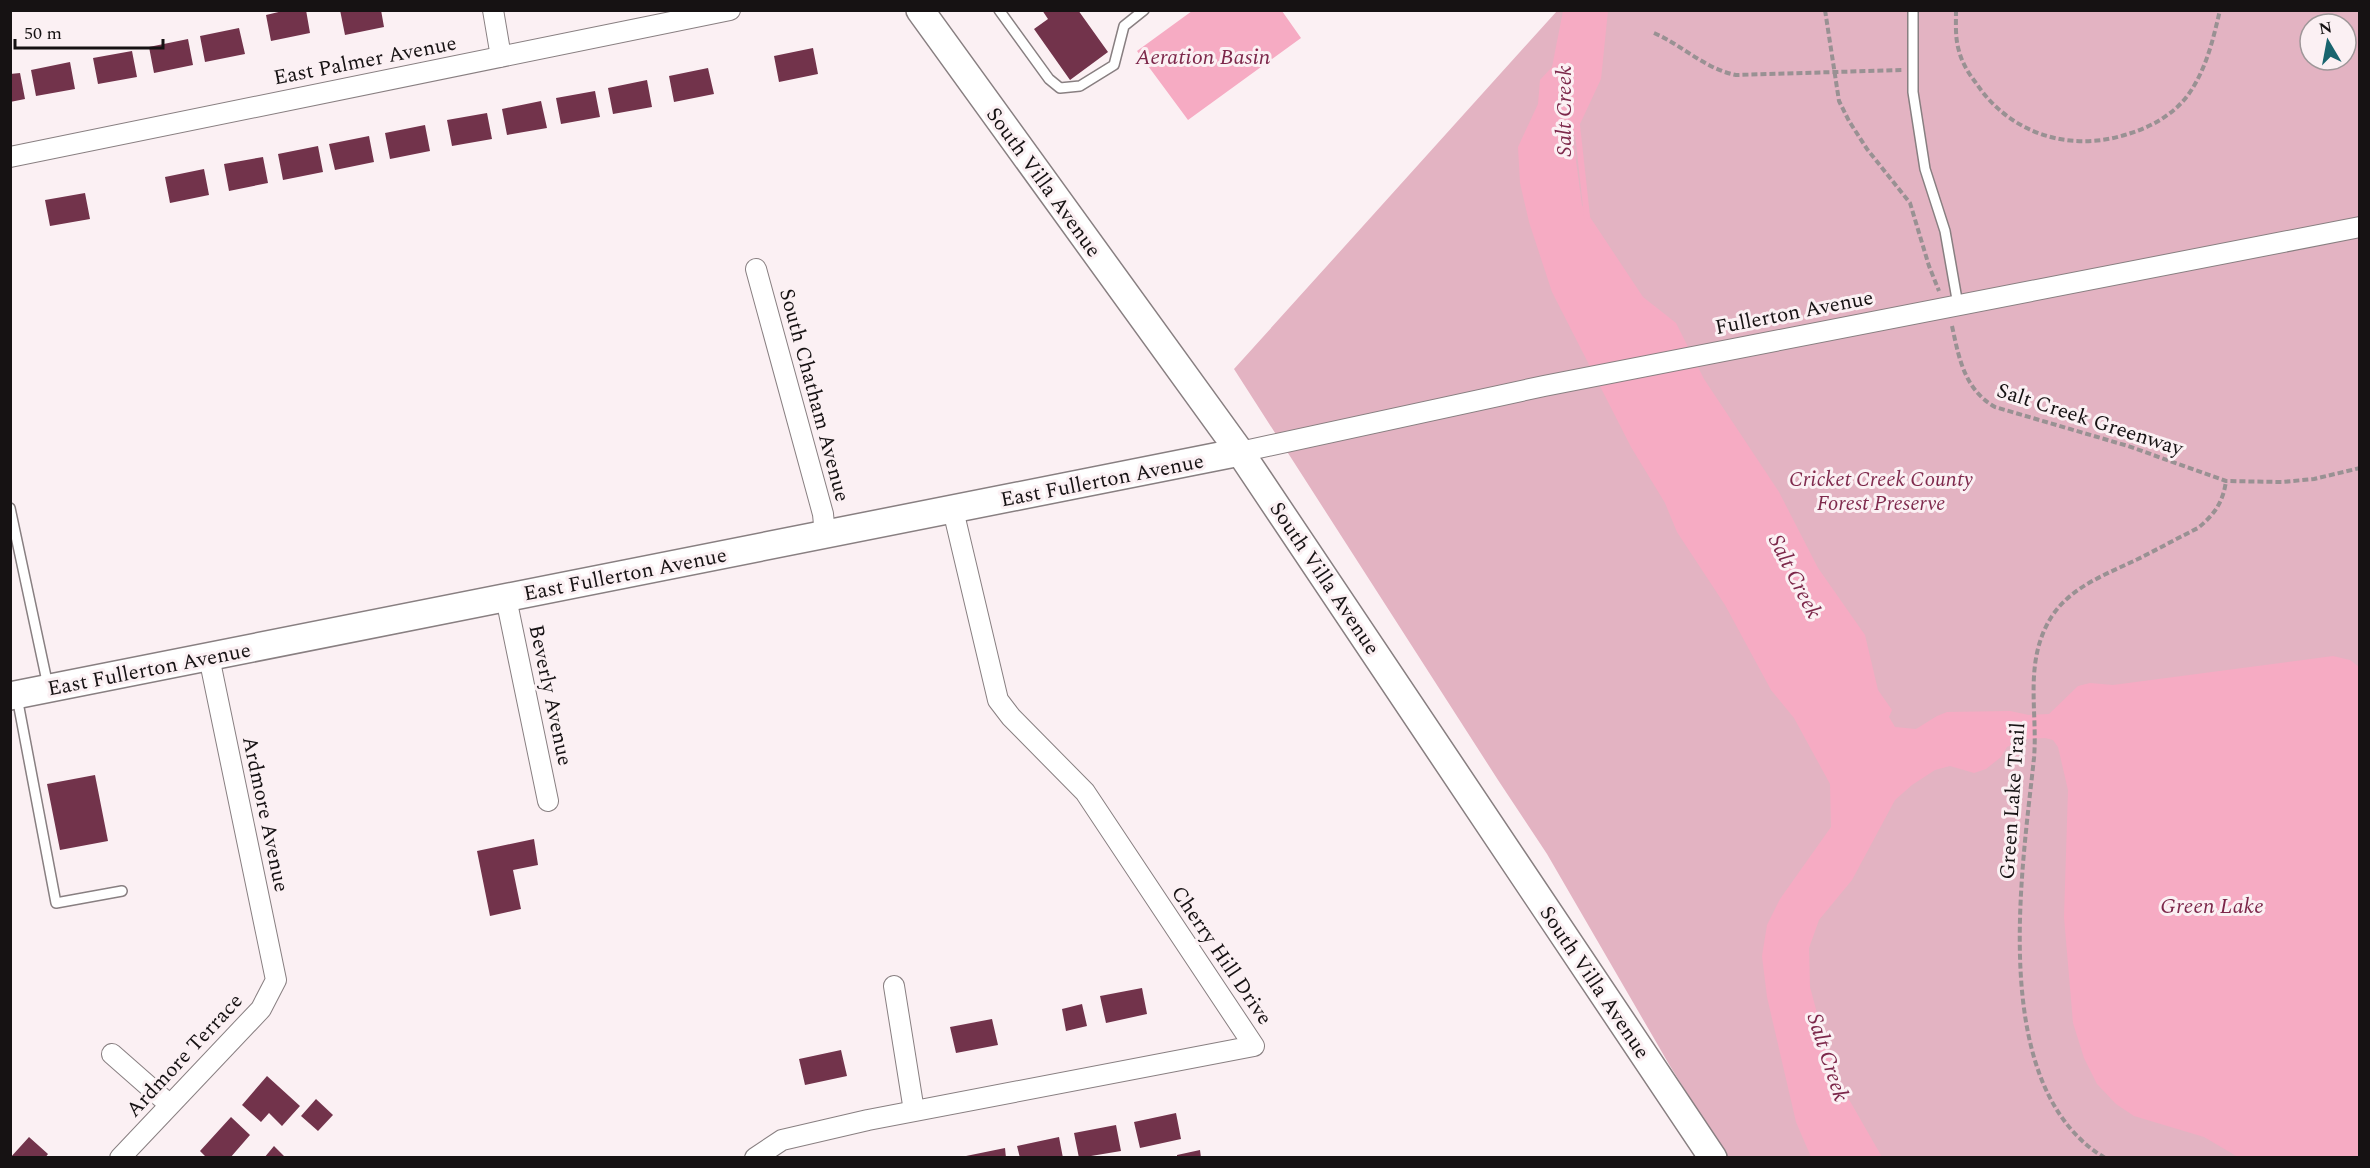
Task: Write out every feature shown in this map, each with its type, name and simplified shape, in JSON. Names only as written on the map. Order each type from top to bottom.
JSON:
[{"type":"main road","name":"South Villa Avenue","points":[[920,10],[1240,452],[1713,1158]]},
{"type":"main road","name":"East Fullerton Avenue","points":[[14,695],[1240,452]]},
{"type":"street","points":[[493,10],[501,57]]},
{"type":"street","name":"East Palmer Avenue","points":[[10,157],[730,10]]},
{"type":"street","name":"Fullerton Avenue","points":[[1240,452],[1544,386],[2360,226]]},
{"type":"street","name":"South Chatham Avenue","points":[[756,269],[823,514],[825,535]]},
{"type":"street","name":"Cherry Hill Drive","points":[[755,1158],[782,1140],[914,1111],[1254,1046],[1084,792],[1011,717],[998,700],[953,510]]},
{"type":"street","name":"Beverly Avenue","points":[[506,598],[548,801]]},
{"type":"street","name":"Ardmore Avenue","points":[[209,657],[276,980]]},
{"type":"street","name":"Ardmore Terrace","points":[[120,1158],[261,1009],[276,980]]},
{"type":"street","points":[[894,986],[914,1111]]},
{"type":"street","points":[[112,1054],[170,1106]]},
{"type":"lane","points":[[999,10],[1049,79],[1060,88],[1080,86],[1114,64],[1124,26],[1144,10]]},
{"type":"lane","points":[[1913,10],[1911,70],[1913,92],[1925,169],[1945,231],[1952,306]]},
{"type":"lane","points":[[10,508],[49,688]]},
{"type":"lane","points":[[14,695],[56,903],[122,891]]},
{"type":"path","name":"Salt Creek Greenway","points":[[1825,10],[1833,74],[1839,100],[1849,122],[1910,202],[1929,266],[1952,306],[1965,373],[1972,388],[1982,400],[1995,407],[2128,446],[2226,481],[2282,482],[2314,479],[2360,468]]},
{"type":"path","points":[[1956,10],[1959,53],[1968,73],[1984,95],[1997,109],[2028,130],[2052,138],[2075,142],[2113,139],[2157,123],[2171,113],[2187,96],[2205,65],[2220,10]]},
{"type":"path","points":[[1654,33],[1724,73],[1736,75],[1911,70]]},
{"type":"path","name":"Green Lake Trail","points":[[2106,1158],[2077,1136],[2051,1098],[2034,1052],[2024,1007],[2019,966],[2020,906],[2034,740],[2032,682],[2044,634],[2052,617],[2064,602],[2093,580],[2198,528],[2211,517],[2219,506],[2224,497],[2226,481]]},
{"type":"green space","name":"Cricket Creek County Forest Preserve","points":[[1557,11],[2359,11],[2359,1157],[1727,1157],[1670,1066],[1547,854],[1234,369]]},
{"type":"water","name":"Aeration Basin","points":[[1192,11],[1282,11],[1301,38],[1188,120],[1137,51]]},
{"type":"water","name":"Green Lake","points":[[1563,11],[1608,11],[1601,79],[1573,139],[1582,205],[1643,297],[1676,323],[1704,379],[1779,492],[1818,568],[1865,635],[1878,690],[1892,710],[1889,717],[1895,727],[1916,729],[1947,712],[2010,711],[2029,715],[2049,714],[2078,686],[2090,683],[2113,685],[2333,656],[2350,660],[2359,667],[2359,1157],[2238,1157],[2204,1137],[2134,1116],[2116,1104],[2097,1084],[2084,1058],[2073,1023],[2064,917],[2068,790],[2058,747],[2053,740],[2045,738],[2026,739],[2007,747],[2001,757],[1986,769],[1974,773],[1950,766],[1935,770],[1912,785],[1895,800],[1852,880],[1819,920],[1809,948],[1810,987],[1839,1082],[1882,1157],[1811,1157],[1796,1122],[1767,997],[1762,956],[1767,925],[1780,899],[1831,827],[1830,784],[1794,718],[1771,690],[1725,605],[1677,532],[1665,503],[1631,447],[1552,292],[1529,222],[1520,183],[1518,147],[1538,104],[1540,80],[1552,67]]},
{"type":"building","points":[[287,10],[306,10],[310,33],[271,41],[266,15]]},
{"type":"building","points":[[340,10],[381,10],[384,27],[345,35]]},
{"type":"building","points":[[1042,10],[1078,10],[1108,52],[1070,80],[1034,29],[1048,19]]},
{"type":"building","points":[[239,28],[245,54],[205,62],[200,36]]},
{"type":"building","points":[[188,39],[193,65],[154,73],[149,47]]},
{"type":"building","points":[[813,48],[818,74],[779,82],[774,56]]},
{"type":"building","points":[[132,51],[137,77],[98,84],[93,58]]},
{"type":"building","points":[[70,62],[75,89],[36,96],[31,70]]},
{"type":"building","points":[[708,68],[714,94],[674,102],[669,76]]},
{"type":"building","points":[[20,73],[25,99],[10,102],[10,74]]},
{"type":"building","points":[[647,80],[652,107],[613,114],[608,88]]},
{"type":"building","points":[[595,91],[600,117],[561,124],[556,98]]},
{"type":"building","points":[[541,101],[547,128],[507,135],[502,109]]},
{"type":"building","points":[[487,113],[492,139],[452,146],[447,120]]},
{"type":"building","points":[[425,125],[430,151],[390,159],[385,133]]},
{"type":"building","points":[[369,136],[374,162],[335,170],[329,144]]},
{"type":"building","points":[[318,146],[323,172],[283,180],[278,154]]},
{"type":"building","points":[[263,157],[268,183],[229,191],[224,164]]},
{"type":"building","points":[[204,169],[209,195],[170,203],[165,177]]},
{"type":"building","points":[[85,193],[90,219],[50,226],[45,200]]},
{"type":"building","points":[[95,775],[108,841],[60,850],[47,784]]},
{"type":"building","points":[[534,839],[538,865],[513,870],[521,909],[490,916],[477,851]]},
{"type":"building","points":[[1142,988],[1147,1014],[1106,1023],[1100,996]]},
{"type":"building","points":[[1082,1004],[1087,1026],[1066,1031],[1062,1009]]},
{"type":"building","points":[[992,1019],[998,1045],[956,1053],[950,1027]]},
{"type":"building","points":[[841,1050],[847,1076],[805,1085],[799,1059]]},
{"type":"building","points":[[267,1076],[300,1106],[282,1126],[269,1113],[261,1122],[242,1105]]},
{"type":"building","points":[[316,1099],[333,1115],[318,1131],[301,1116]]},
{"type":"building","points":[[1176,1113],[1181,1139],[1140,1148],[1134,1122]]},
{"type":"building","points":[[231,1117],[250,1135],[230,1158],[207,1158],[200,1151]]},
{"type":"building","points":[[1116,1125],[1121,1151],[1079,1158],[1074,1133]]},
{"type":"building","points":[[29,1137],[48,1154],[45,1158],[10,1158]]},
{"type":"building","points":[[1059,1137],[1063,1158],[1020,1158],[1017,1146]]},
{"type":"building","points":[[274,1146],[286,1158],[264,1158]]},
{"type":"building","points":[[1005,1148],[1006,1158],[966,1158],[966,1156]]},
{"type":"building","points":[[1200,1150],[1201,1158],[1177,1158],[1177,1155]]},
{"type":"waterway","name":"Salt Creek","points":[[1577,125],[1587,216]]}]
